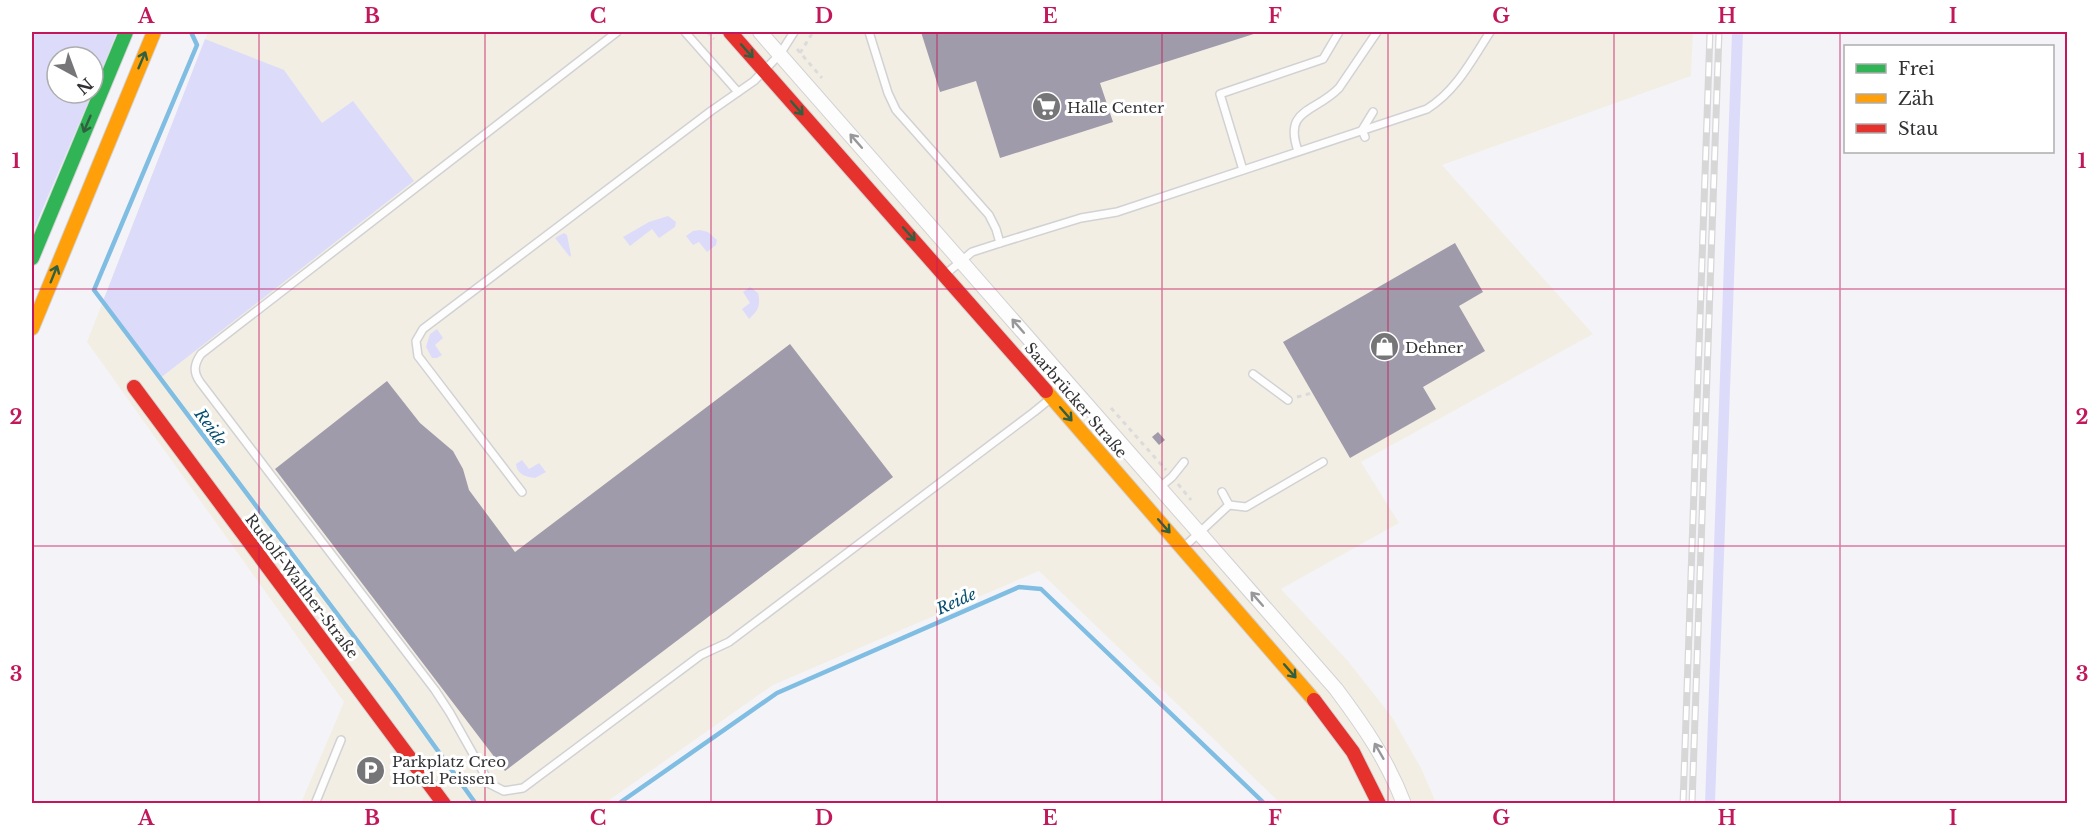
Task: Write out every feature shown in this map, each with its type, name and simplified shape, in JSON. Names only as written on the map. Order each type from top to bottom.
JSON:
[{"type":"street","points":[[32,258],[126,32]]},
{"type":"street","points":[[32,328],[154,32]]},
{"type":"street","name":"Saarbrücker Straße","points":[[730,32],[945,274],[1335,725],[1362,766],[1379,804]]},
{"type":"street","name":"Saarbrücker Straße","points":[[760,32],[1323,675],[1353,712],[1383,757],[1404,804]]},
{"type":"street","name":"Rudolf-Walther-Straße","points":[[134,387],[444,804]]},
{"type":"lane","points":[[617,32],[201,354],[195,369],[195,376],[435,690],[490,784],[504,791],[523,788],[702,655],[729,642],[1052,397]]},
{"type":"lane","points":[[685,32],[738,92]]},
{"type":"lane","points":[[522,492],[418,356],[416,340],[423,329],[754,81],[780,54],[794,32]]},
{"type":"lane","points":[[869,32],[888,93],[896,110],[988,215],[996,229],[1000,243]]},
{"type":"lane","points":[[1243,170],[1220,94],[1323,59],[1339,32]]},
{"type":"lane","points":[[1298,151],[1293,130],[1297,119],[1306,111],[1322,103],[1339,88],[1377,32]]},
{"type":"lane","points":[[945,274],[978,249],[1081,218],[1117,212],[1298,151],[1364,134],[1427,110],[1441,101],[1451,90],[1490,32]]},
{"type":"lane","points":[[1364,134],[1373,112]]},
{"type":"lane","points":[[1253,374],[1288,400]]},
{"type":"lane","points":[[1160,488],[1184,462]]},
{"type":"lane","points":[[1229,505],[1246,507],[1323,462]]},
{"type":"lane","points":[[1222,492],[1229,505]]},
{"type":"lane","points":[[1183,548],[1229,505]]},
{"type":"lane","points":[[315,804],[341,741]]},
{"type":"path","points":[[800,53],[813,32]]},
{"type":"path","points":[[1288,400],[1312,393]]},
{"type":"shaded area","points":[[32,32],[117,32],[105,62],[105,45],[45,45],[45,105],[87,105],[32,234]]},
{"type":"shaded area","points":[[208,32],[1693,32],[1691,76],[1442,165],[1593,334],[1361,462],[1399,523],[1281,589],[1348,661],[1392,717],[1422,770],[1436,803],[1280,803],[1039,571],[773,685],[605,803],[301,803],[344,702],[87,342]]},
{"type":"shaded area","points":[[1732,32],[1743,32],[1715,803],[1705,804]]},
{"type":"shaded area","points":[[205,39],[284,70],[322,123],[353,101],[414,181],[159,379],[103,301]]},
{"type":"shaded area","points":[[668,216],[676,222],[675,227],[659,238],[652,229],[630,246],[623,237],[649,222]]},
{"type":"shaded area","points":[[693,231],[708,232],[717,240],[716,245],[707,252],[699,242],[693,245],[686,236]]},
{"type":"shaded area","points":[[564,233],[567,235],[570,257],[555,238]]},
{"type":"shaded area","points":[[750,287],[758,293],[759,304],[749,319],[742,309],[750,303],[743,292]]},
{"type":"shaded area","points":[[437,329],[443,338],[435,345],[442,355],[432,358],[426,347],[430,334]]},
{"type":"shaded area","points":[[522,460],[529,469],[539,463],[546,472],[535,478],[525,476],[520,473],[516,464]]},
{"type":"building","name":"Halle Center","points":[[921,32],[1260,32],[1100,83],[1113,122],[1000,158],[976,81],[940,92]]},
{"type":"building","name":"Dehner","points":[[1455,243],[1483,292],[1459,306],[1485,351],[1423,387],[1436,409],[1350,458],[1283,342]]},
{"type":"building","points":[[790,344],[893,477],[505,771],[275,469],[387,381],[420,423],[453,451],[463,469],[469,490],[515,552]]},
{"type":"building","points":[[1158,432],[1165,440],[1159,445],[1152,437]]},
{"type":"waterway","name":"Reide","points":[[191,32],[197,45],[94,290],[395,691],[476,804]]},
{"type":"waterway","name":"Reide","points":[[618,804],[777,693],[1019,587],[1041,589],[1265,804]]},
{"type":"railway","points":[[1683,804],[1710,32]]},
{"type":"railway","points":[[1692,804],[1719,32]]},
{"type":"traffic: fast","points":[[32,258],[126,32]]},
{"type":"traffic: slow","points":[[32,328],[154,32]]},
{"type":"traffic: slow","points":[[1046,391],[1314,700]]},
{"type":"traffic: jam","points":[[730,32],[1046,391]]},
{"type":"traffic: jam","points":[[134,387],[444,804]]},
{"type":"traffic: jam","points":[[1314,700],[1353,752],[1379,804]]},
{"type":"place","name":"Halle Center","points":[[1046,107]]},
{"type":"place","name":"Dehner","points":[[1384,347]]},
{"type":"place","name":"Parkplatz Creo Hotel Peissen","points":[[371,770]]}]
